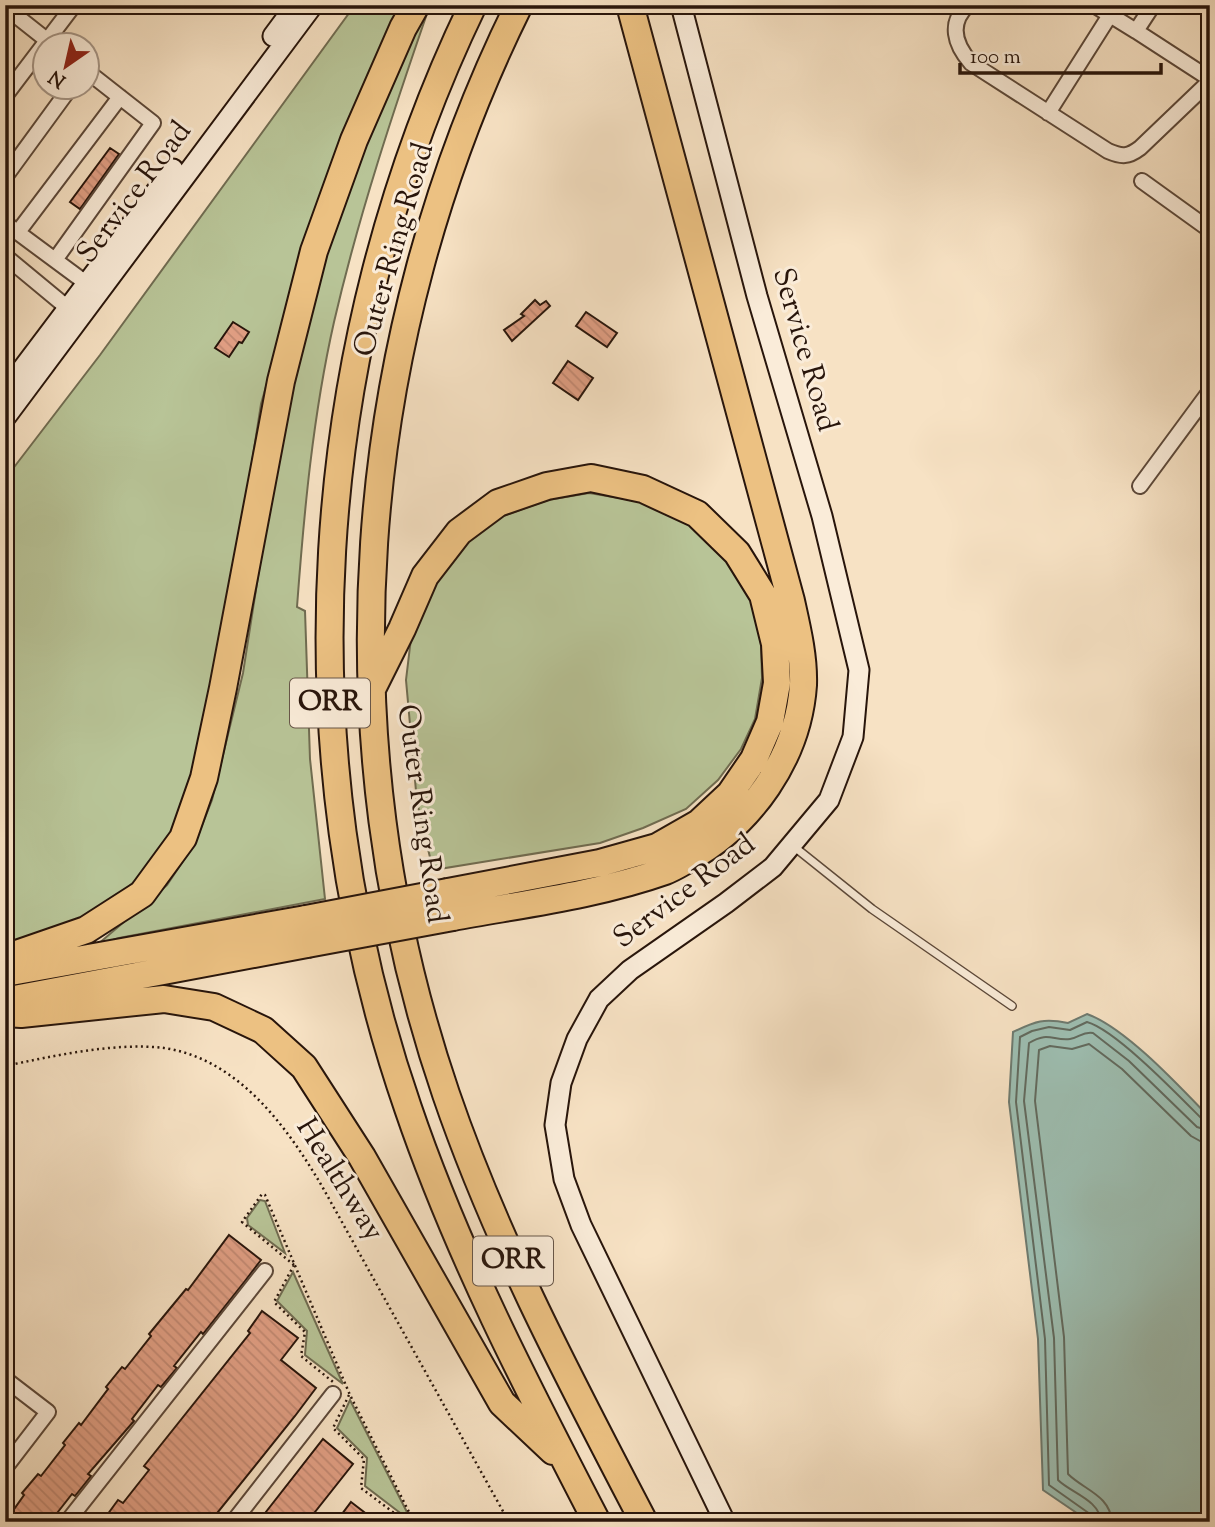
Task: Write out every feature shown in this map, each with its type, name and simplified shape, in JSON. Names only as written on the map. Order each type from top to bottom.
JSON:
[{"type":"highway","points":[[5,958],[86,930],[142,894],[183,838],[204,778],[281,381],[314,251],[354,140],[403,28],[416,5]]},
{"type":"highway","name":"Outer Ring Road","points":[[473,5],[434,93],[402,180],[374,279],[357,353],[343,435],[334,517],[329,635],[331,714],[342,835],[351,890],[374,998],[393,1063],[452,1223],[501,1333],[597,1522]]},
{"type":"highway","name":"Outer Ring Road","points":[[519,5],[472,108],[445,181],[419,265],[397,362],[383,441],[370,597],[371,691],[379,791],[392,881],[415,988],[446,1093],[518,1272],[644,1522]]},
{"type":"highway","points":[[5,973],[306,931],[450,905],[606,888],[667,870],[715,844],[749,811],[777,772],[795,729],[803,684],[800,643],[791,601],[630,5]]},
{"type":"highway","points":[[371,691],[425,576],[458,532],[498,502],[547,486],[591,478],[643,489],[697,514],[737,553],[763,596],[775,644],[777,683],[770,722],[754,759],[730,794],[699,824],[657,847],[450,905]]},
{"type":"highway","points":[[5,1001],[306,931]]},
{"type":"highway","points":[[5,1013],[21,1014],[164,999],[215,1007],[263,1030],[303,1067],[362,1157],[502,1403],[568,1464]]},
{"type":"main road","name":"Service Road","points":[[203,141],[296,5]]},
{"type":"main road","name":"Service Road","points":[[5,418],[92,287],[203,141],[313,5]]},
{"type":"main road","name":"Service Road","points":[[681,5],[757,296],[822,516],[859,670],[853,737],[829,800],[773,867],[726,904],[630,970],[599,999],[577,1039],[561,1083],[555,1125],[564,1179],[582,1225],[724,1522]]},
{"type":"main road","name":"Service Road","points":[[5,392],[73,313]]},
{"type":"street","points":[[58,32],[74,5]]},
{"type":"street","points":[[968,5],[958,18],[955,29],[956,40],[971,63],[1108,151],[1121,156],[1131,155],[1210,80],[1094,5]]},
{"type":"street","points":[[1136,31],[1153,5]]},
{"type":"street","points":[[8,14],[35,32]]},
{"type":"street","points":[[1048,113],[1110,15]]},
{"type":"street","points":[[5,96],[32,65]]},
{"type":"street","points":[[55,260],[153,123],[102,83]]},
{"type":"street","points":[[92,287],[11,227],[120,97]]},
{"type":"street","points":[[5,177],[60,102]]},
{"type":"street","points":[[1142,181],[1210,230]]},
{"type":"street","points":[[5,257],[73,313]]},
{"type":"street","points":[[1140,486],[1210,391]]},
{"type":"street","points":[[67,1522],[265,1271]]},
{"type":"street","points":[[5,1379],[48,1412],[5,1468]]},
{"type":"street","points":[[233,1522],[333,1394]]},
{"type":"lane","points":[[792,844],[872,909],[1012,1006]]},
{"type":"path","name":"Healthway","points":[[5,1066],[102,1050],[146,1046],[166,1049],[206,1061],[265,1105],[296,1143],[314,1171],[509,1522]]},
{"type":"path","points":[[294,1265],[242,1222],[262,1194],[265,1195],[350,1395],[414,1522]]},
{"type":"path","points":[[294,1265],[274,1302],[305,1332],[301,1356],[350,1395]]},
{"type":"path","points":[[350,1395],[333,1428],[364,1459],[361,1488],[406,1522]]},
{"type":"green space","points":[[355,5],[405,5],[285,320],[261,404],[240,539],[192,784],[171,834],[147,870],[112,902],[68,927],[5,945],[5,479],[100,355]]},
{"type":"green space","points":[[430,5],[354,242],[320,392],[310,464],[297,607],[305,611],[310,759],[325,899],[119,938],[97,945],[167,885],[195,843],[212,800],[243,673],[279,442],[318,273],[360,155],[410,42]]},
{"type":"green space","points":[[589,493],[638,501],[690,524],[730,561],[754,600],[761,644],[762,678],[755,719],[741,749],[718,780],[686,809],[600,843],[433,870],[417,802],[406,680],[412,630],[433,579],[465,542],[503,516],[548,500]]},
{"type":"green space","points":[[260,1200],[265,1201],[285,1253],[248,1225],[247,1218]]},
{"type":"green space","points":[[293,1272],[343,1384],[305,1355],[307,1331],[277,1301]]},
{"type":"green space","points":[[350,1400],[412,1522],[365,1486],[367,1458],[337,1428]]},
{"type":"water","points":[[1087,1014],[1102,1021],[1135,1045],[1210,1118],[1210,1522],[1090,1522],[1043,1490],[1038,1339],[1009,1102],[1013,1032],[1040,1021],[1068,1023]]},
{"type":"building","points":[[110,148],[119,154],[80,209],[70,202]]},
{"type":"building","points":[[535,300],[540,305],[546,301],[550,306],[512,341],[504,330],[524,316],[521,314]]},
{"type":"building","points":[[586,312],[617,333],[607,347],[576,326]]},
{"type":"building","points":[[233,322],[249,332],[229,357],[215,348]]},
{"type":"building","points":[[568,361],[593,378],[578,400],[553,383]]},
{"type":"building","points":[[229,1235],[261,1260],[245,1281],[174,1366],[177,1368],[161,1387],[158,1385],[132,1419],[134,1421],[88,1474],[91,1476],[75,1496],[72,1494],[50,1522],[5,1522],[24,1495],[22,1493],[38,1474],[41,1476],[65,1445],[63,1443],[79,1423],[81,1425],[108,1389],[106,1387],[122,1367],[125,1369],[151,1336],[149,1334],[186,1289],[188,1290]]},
{"type":"building","points":[[262,1311],[298,1338],[281,1360],[316,1388],[295,1416],[210,1522],[102,1522],[118,1500],[123,1503],[149,1470],[144,1466],[250,1333],[248,1331]]},
{"type":"building","points":[[323,1439],[353,1464],[307,1522],[269,1522],[262,1517]]},
{"type":"building","points":[[351,1502],[377,1522],[336,1522]]}]
